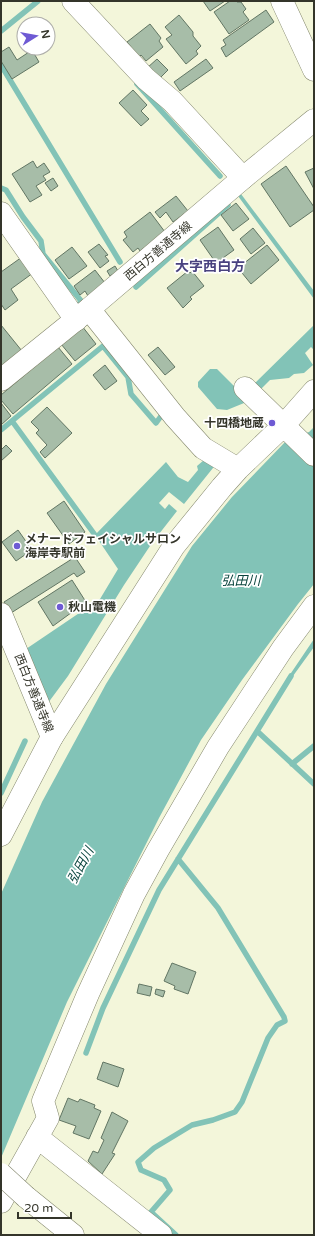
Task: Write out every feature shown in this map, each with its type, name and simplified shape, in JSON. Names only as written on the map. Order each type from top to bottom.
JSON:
[{"type":"street","points":[[73,1],[146,79],[172,101],[243,178]]},
{"type":"street","points":[[282,1],[314,70]]},
{"type":"street","name":"西白方善通寺線","points":[[1,380],[314,120]]},
{"type":"street","points":[[1,213],[82,314],[174,417],[203,448],[238,469]]},
{"type":"street","points":[[245,388],[314,455]]},
{"type":"street","points":[[52,737],[174,546],[199,513],[238,469],[283,426],[314,391]]},
{"type":"street","points":[[1,1202],[48,1118],[43,1101],[88,994],[134,894],[218,747],[283,648],[314,606]]},
{"type":"street","name":"西白方善通寺線","points":[[1,614],[52,737],[1,835]]},
{"type":"street","points":[[37,1137],[161,1235]]},
{"type":"street","points":[[1,1174],[26,1197],[73,1235]]},
{"type":"water","points":[[241,194],[314,291],[314,299],[238,196]]},
{"type":"water","points":[[314,325],[314,350],[311,347],[305,353],[313,365],[304,373],[294,374],[289,378],[270,380],[249,401],[227,410],[217,409],[198,387],[198,382],[210,369],[217,369],[241,393],[254,384]]},
{"type":"water","name":"弘田川","points":[[314,427],[314,584],[242,680],[201,740],[159,818],[67,1002],[1,1158],[1,894],[42,802],[106,684],[192,546],[232,497],[287,440],[309,432]]},
{"type":"water","points":[[204,460],[217,463],[184,504],[169,492],[159,503],[165,509],[169,504],[177,511],[152,543],[124,585],[68,676],[48,703],[26,649],[100,599],[118,569],[95,535],[166,462],[178,477],[188,482],[198,470],[197,466]]},
{"type":"water","points":[[314,639],[314,647],[293,676],[291,676],[291,673]]},
{"type":"building","points":[[203,1],[225,1],[210,11]]},
{"type":"building","points":[[230,1],[241,2],[246,9],[243,12],[249,20],[229,34],[214,12]]},
{"type":"building","points":[[266,10],[274,22],[226,57],[221,48],[226,45],[223,40]]},
{"type":"building","points":[[179,15],[193,32],[193,36],[201,46],[196,51],[198,54],[186,64],[166,39],[172,35],[165,27]]},
{"type":"building","points":[[150,24],[161,38],[159,41],[163,47],[146,61],[141,55],[139,57],[127,42]]},
{"type":"building","points":[[9,47],[17,60],[23,56],[36,56],[39,62],[12,79],[1,61],[1,52]]},
{"type":"building","points":[[157,59],[168,70],[158,80],[147,68]]},
{"type":"building","points":[[206,59],[213,68],[180,91],[174,82]]},
{"type":"building","points":[[133,90],[147,105],[141,111],[149,119],[141,126],[119,103]]},
{"type":"building","points":[[33,161],[37,168],[44,163],[50,172],[43,176],[46,180],[36,186],[42,195],[30,202],[12,174]]},
{"type":"building","points":[[286,166],[314,207],[314,210],[290,227],[261,184]]},
{"type":"building","points":[[314,168],[314,189],[305,172]]},
{"type":"building","points":[[53,178],[58,186],[51,191],[45,183]]},
{"type":"building","points":[[176,196],[188,211],[173,222],[166,212],[160,218],[155,212]]},
{"type":"building","points":[[236,203],[249,219],[233,231],[221,215]]},
{"type":"building","points":[[150,212],[165,232],[140,251],[138,248],[133,252],[123,240],[127,237],[124,232]]},
{"type":"building","points":[[218,227],[234,250],[216,263],[200,240]]},
{"type":"building","points":[[253,228],[265,243],[251,254],[240,239]]},
{"type":"building","points":[[99,244],[108,255],[105,256],[109,261],[100,268],[88,252]]},
{"type":"building","points":[[267,245],[279,260],[251,284],[238,268]]},
{"type":"building","points":[[72,247],[87,266],[69,279],[55,260]]},
{"type":"building","points":[[22,257],[33,273],[11,289],[18,300],[5,310],[1,304],[1,272]]},
{"type":"building","points":[[115,266],[118,271],[110,276],[107,271]]},
{"type":"building","points":[[95,270],[105,283],[88,296],[85,291],[80,295],[74,286]]},
{"type":"building","points":[[188,271],[190,273],[192,271],[204,286],[190,297],[192,299],[183,308],[167,288]]},
{"type":"building","points":[[1,325],[22,351],[1,367]]},
{"type":"building","points":[[82,326],[96,344],[75,361],[61,344]]},
{"type":"building","points":[[58,347],[72,364],[13,414],[1,400],[1,395]]},
{"type":"building","points":[[158,347],[175,367],[165,375],[148,355]]},
{"type":"building","points":[[105,365],[117,381],[105,390],[93,375]]},
{"type":"building","points":[[1,403],[11,416],[1,425]]},
{"type":"building","points":[[47,407],[72,433],[45,458],[40,452],[47,445],[36,433],[39,430],[31,422]]},
{"type":"building","points":[[6,445],[12,451],[1,461],[1,450]]},
{"type":"building","points":[[64,501],[85,532],[69,544],[47,513]]},
{"type":"building","name":"メナードフェイシャルサロン 海岸寺駅前","points":[[18,530],[32,550],[16,561],[2,542]]},
{"type":"building","points":[[75,557],[85,572],[77,577],[74,573],[11,613],[4,602]]},
{"type":"building","name":"秋山電機","points":[[72,580],[86,602],[53,626],[38,602]]},
{"type":"building","points":[[172,963],[196,972],[188,994],[174,989],[175,986],[164,981]]},
{"type":"building","points":[[139,984],[152,987],[150,996],[137,993]]},
{"type":"building","points":[[156,989],[165,991],[163,997],[155,994]]},
{"type":"building","points":[[103,1062],[124,1069],[118,1087],[97,1079]]},
{"type":"building","points":[[68,1098],[78,1102],[80,1099],[95,1105],[94,1108],[101,1111],[89,1139],[73,1133],[76,1126],[59,1120]]},
{"type":"building","points":[[112,1112],[128,1121],[112,1153],[115,1154],[102,1174],[88,1161],[93,1151],[98,1153],[104,1140],[101,1138]]},
{"type":"waterway","points":[[1,31],[38,1]]},
{"type":"waterway","points":[[1,65],[120,262]]},
{"type":"waterway","points":[[137,84],[220,176]]},
{"type":"waterway","points":[[1,188],[6,190],[23,217],[41,241],[43,254],[82,302],[77,305]]},
{"type":"waterway","points":[[136,287],[228,205]]},
{"type":"waterway","points":[[1,430],[103,346],[128,377],[131,394],[156,423],[164,412]]},
{"type":"waterway","points":[[12,421],[95,535]]},
{"type":"waterway","points":[[86,1053],[103,1008],[159,890],[291,676]]},
{"type":"waterway","points":[[257,731],[314,784]]},
{"type":"waterway","points":[[1,793],[25,741]]},
{"type":"waterway","points":[[292,764],[314,746]]},
{"type":"waterway","points":[[176,1235],[151,1212],[170,1190],[164,1180],[141,1170],[138,1162],[154,1148],[192,1125],[213,1120],[235,1112],[242,1102],[268,1038],[277,1025],[285,1021],[218,908],[178,859]]},
{"type":"place","name":"十四橋地蔵","points":[[272,423]]},
{"type":"place","name":"メナードフェイシャルサロン 海岸寺駅前","points":[[17,546]]},
{"type":"place","name":"秋山電機","points":[[60,607]]},
{"type":"district","name":"大字西白方","points":[[210,266]]}]
